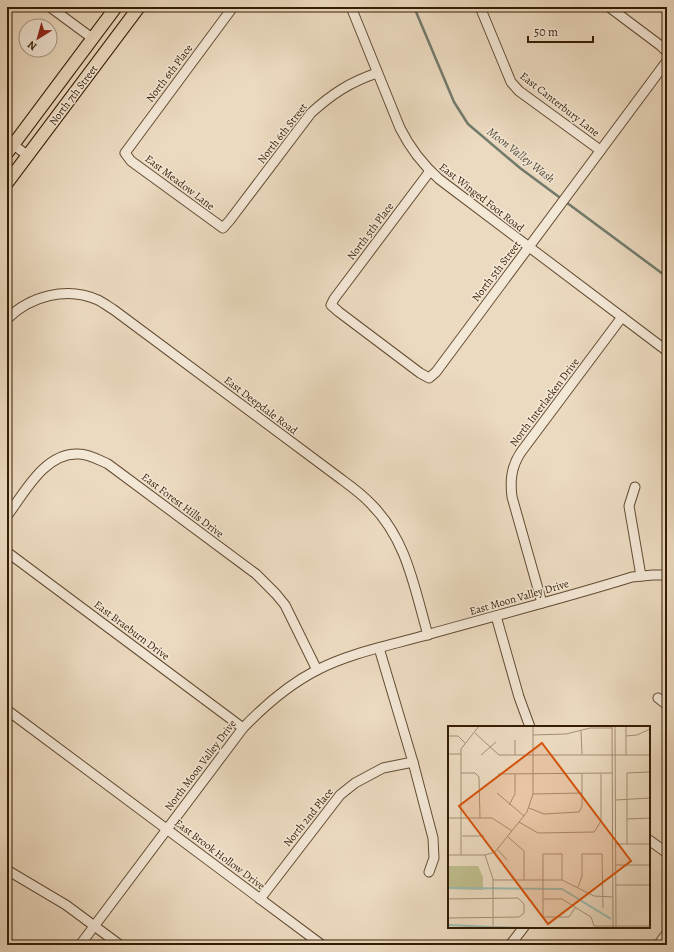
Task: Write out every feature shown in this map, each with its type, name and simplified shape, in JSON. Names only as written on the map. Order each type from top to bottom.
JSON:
[{"type":"main road","name":"North 7th Street","points":[[9,146],[116,7]]},
{"type":"main road","name":"North 7th Street","points":[[7,183],[139,7]]},
{"type":"street","points":[[50,7],[92,38]]},
{"type":"street","name":"North 6th Place","points":[[125,153],[233,7]]},
{"type":"street","name":"East Winged Foot Road","points":[[351,7],[400,128],[408,144],[430,171],[528,247],[667,351]]},
{"type":"street","name":"East Canterbury Lane","points":[[480,7],[511,82],[519,90],[600,150]]},
{"type":"street","points":[[609,7],[667,52]]},
{"type":"street","name":"North 5th Street","points":[[429,378],[436,372],[667,61]]},
{"type":"street","name":"North 6th Street","points":[[223,228],[311,113],[323,102],[348,85],[377,73]]},
{"type":"street","points":[[9,146],[27,155]]},
{"type":"street","name":"East Meadow Lane","points":[[125,153],[131,160],[223,228]]},
{"type":"street","name":"North 5th Place","points":[[429,378],[370,336],[331,305],[339,292],[430,171]]},
{"type":"street","name":"East Deepdale Road","points":[[7,319],[16,310],[30,302],[47,296],[63,294],[79,295],[98,300],[114,310],[331,472],[370,503],[396,536],[405,556],[428,635]]},
{"type":"street","name":"North Interlacken Drive","points":[[542,603],[512,497],[511,487],[513,469],[521,452],[622,317]]},
{"type":"street","name":"East Forest Hills Drive","points":[[7,516],[37,475],[49,463],[64,456],[79,454],[92,457],[108,464],[256,574],[267,584],[285,605],[317,670]]},
{"type":"street","points":[[635,487],[629,506],[641,576]]},
{"type":"street","name":"East Braeburn Drive","points":[[7,552],[243,728]]},
{"type":"street","name":"East Moon Valley Drive","points":[[379,648],[632,578],[641,576],[667,575]]},
{"type":"street","points":[[496,616],[519,697],[530,726]]},
{"type":"street","points":[[379,648],[413,762],[433,838],[434,858],[429,872]]},
{"type":"street","name":"North Moon Valley Drive","points":[[80,945],[243,728],[275,697],[317,670],[347,657],[379,648]]},
{"type":"street","points":[[658,698],[667,705]]},
{"type":"street","name":"East Brook Hollow Drive","points":[[7,710],[322,945]]},
{"type":"street","name":"North 2nd Place","points":[[260,899],[340,795],[355,783],[383,768],[413,762]]},
{"type":"street","points":[[650,841],[667,853]]},
{"type":"street","points":[[7,870],[66,904],[120,945]]},
{"type":"street","points":[[510,945],[523,928]]},
{"type":"street","points":[[658,945],[667,933]]},
{"type":"waterway","name":"Moon Valley Wash","points":[[414,7],[454,102],[468,124],[520,168],[667,277]]}]
